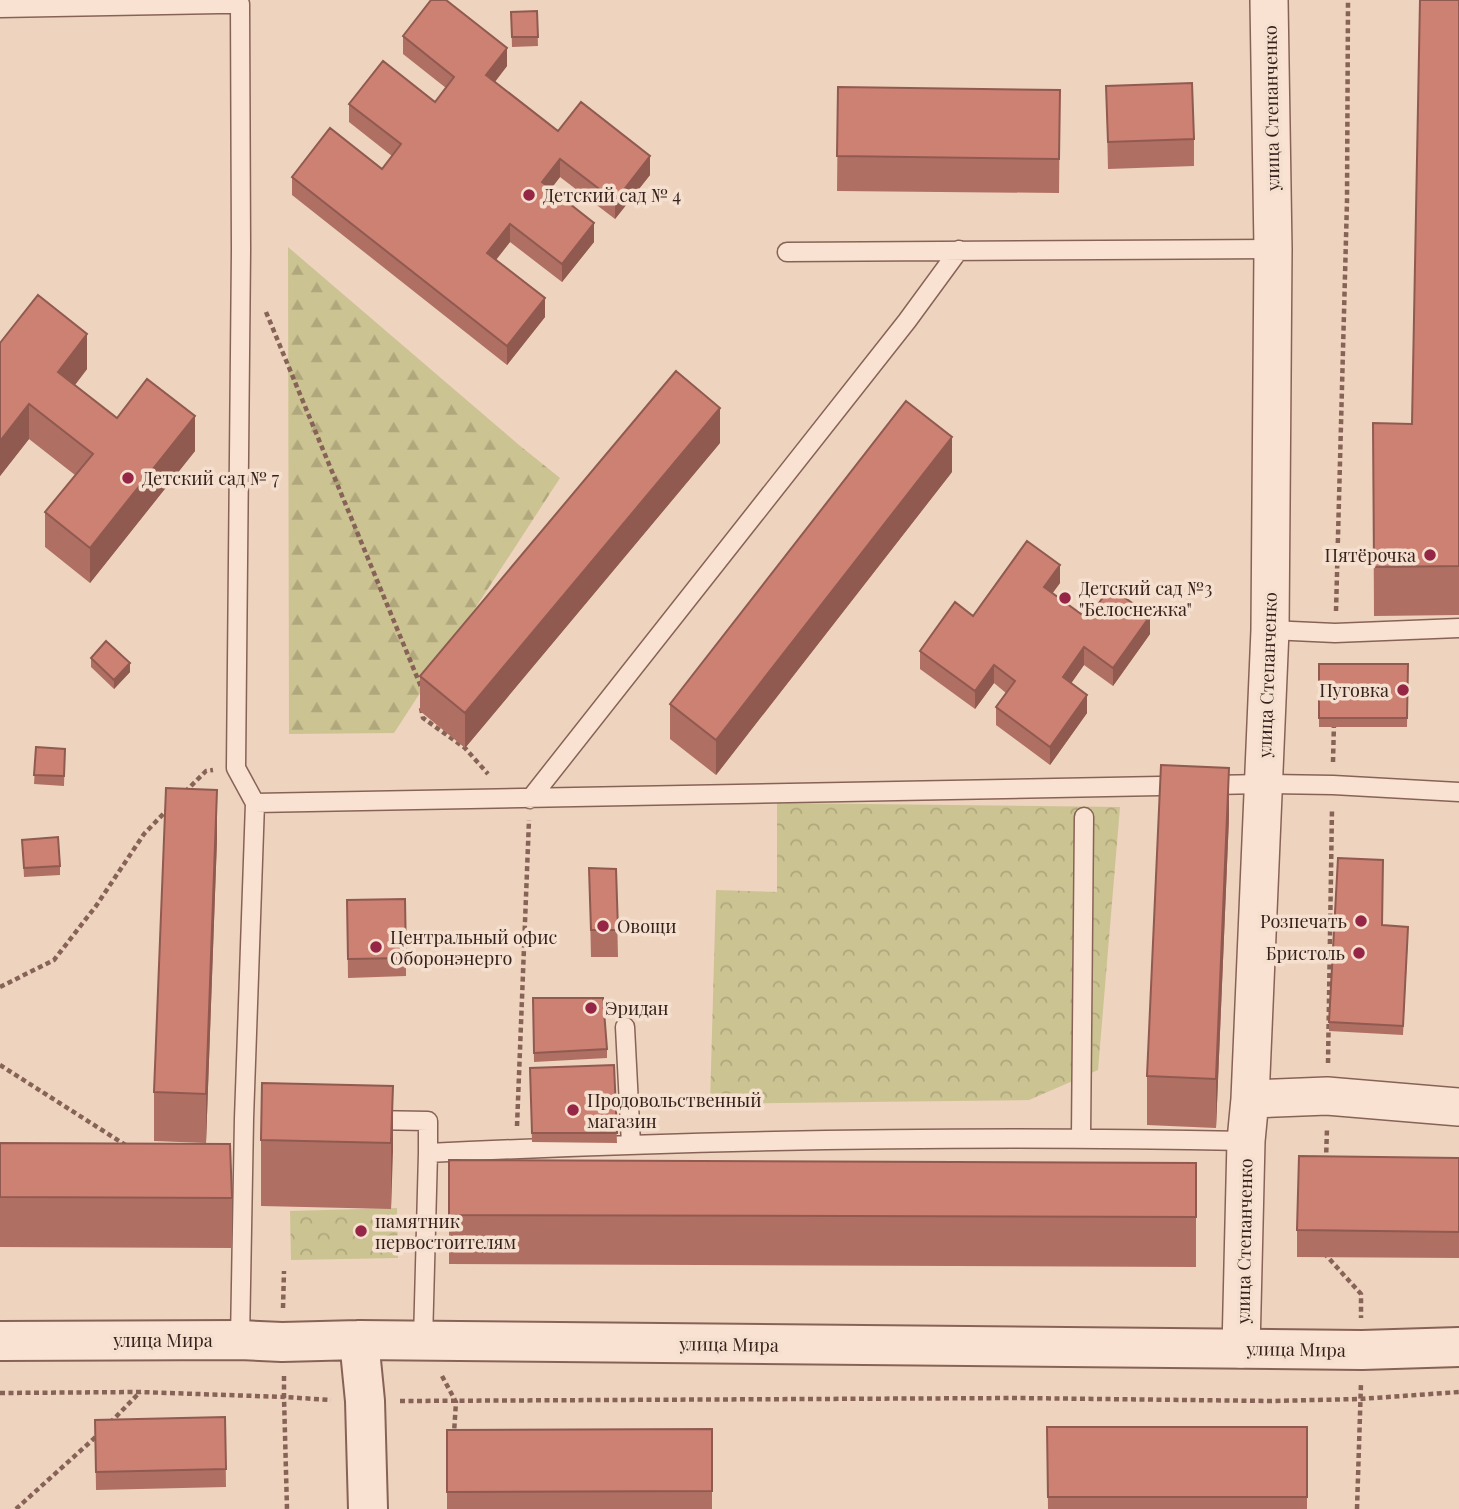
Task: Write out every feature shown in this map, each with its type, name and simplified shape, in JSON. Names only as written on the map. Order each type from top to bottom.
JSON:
[{"type":"street","name":"улица Степанченко","points":[[1241,1349],[1246,1140],[1270,630],[1273,249],[1269,0]]},
{"type":"street","points":[[1250,1099],[1327,1096],[1459,1107]]},
{"type":"street","points":[[359,1340],[365,1401],[368,1509]]},
{"type":"street","name":"улица Мира","points":[[0,1341],[359,1340],[1362,1350],[1459,1347]]},
{"type":"lane","points":[[0,8],[219,2],[240,4],[241,250],[236,768],[255,803],[251,1119],[237,1159],[240,1340]]},
{"type":"lane","points":[[787,252],[1273,249]]},
{"type":"lane","points":[[530,799],[907,321],[959,250]]},
{"type":"lane","points":[[1270,630],[1335,633],[1459,628]]},
{"type":"lane","points":[[255,803],[1264,784],[1459,792]]},
{"type":"lane","points":[[1081,1138],[1084,817]]},
{"type":"lane","points":[[625,1027],[631,1144]]},
{"type":"lane","points":[[349,1120],[428,1121],[422,1341]]},
{"type":"lane","points":[[428,1153],[631,1144],[1081,1138],[1246,1140]]},
{"type":"path","points":[[262,302],[422,690],[420,711],[423,718],[465,748],[509,797]]},
{"type":"path","points":[[179,798],[206,771],[236,768]]},
{"type":"path","points":[[517,1149],[530,799]]},
{"type":"path","points":[[0,987],[54,960],[96,906],[144,834],[170,807]]},
{"type":"path","points":[[0,1065],[132,1149]]},
{"type":"path","points":[[284,1271],[282,1342],[287,1509]]},
{"type":"path","points":[[422,1341],[456,1402],[453,1442]]},
{"type":"path","points":[[0,1393],[140,1392],[456,1402],[962,1398],[1270,1401],[1360,1399],[1459,1392]]},
{"type":"path","points":[[16,1509],[95,1438],[140,1392]]},
{"type":"green space","points":[[288,247],[560,478],[394,733],[289,734]]},
{"type":"green space","points":[[777,803],[1120,807],[1098,1070],[1029,1100],[710,1104],[716,890],[777,892]]},
{"type":"green space","points":[[397,1208],[398,1258],[291,1260],[290,1211]]},
{"type":"building","points":[[431,0],[446,0],[507,48],[486,75],[558,131],[581,102],[650,156],[615,201],[560,159],[542,182],[594,223],[562,264],[510,224],[487,253],[545,298],[507,346],[292,177],[330,128],[382,169],[401,144],[349,104],[383,61],[435,102],[454,77],[403,36]]},
{"type":"building","points":[[1420,0],[1459,0],[1459,566],[1374,567],[1373,423],[1412,424]]},
{"type":"building","points":[[537,11],[538,37],[512,37],[511,12]]},
{"type":"building","points":[[1192,83],[1194,139],[1108,142],[1106,86]]},
{"type":"building","points":[[838,87],[1060,90],[1059,159],[837,156]]},
{"type":"building","points":[[38,295],[87,334],[58,372],[117,418],[147,379],[195,416],[90,548],[45,512],[93,454],[29,404],[0,441],[0,343]]},
{"type":"building","points":[[676,371],[720,408],[465,713],[420,676]]},
{"type":"building","points":[[906,401],[952,437],[716,740],[670,704]]},
{"type":"building","points":[[1027,541],[1060,565],[1044,587],[1088,619],[1110,587],[1150,616],[1113,668],[1084,647],[1063,677],[1087,695],[1050,747],[996,707],[1015,681],[994,665],[975,691],[920,651],[955,602],[973,616]]},
{"type":"building","points":[[106,641],[130,663],[114,680],[91,658]]},
{"type":"building","points":[[1319,664],[1408,664],[1407,718],[1319,718]]},
{"type":"building","points":[[36,747],[65,749],[64,776],[34,775]]},
{"type":"building","points":[[1161,765],[1229,768],[1216,1079],[1147,1076]]},
{"type":"building","points":[[166,788],[217,790],[206,1094],[154,1092]]},
{"type":"building","points":[[58,837],[60,866],[24,868],[22,840]]},
{"type":"building","points":[[1338,858],[1383,860],[1382,925],[1408,927],[1403,1026],[1329,1022]]},
{"type":"building","points":[[589,868],[616,869],[618,930],[591,930]]},
{"type":"building","name":"Центральный офис Оборонэнерго","points":[[405,899],[406,958],[348,959],[347,900]]},
{"type":"building","name":"Продовольственный магазин","points":[[533,998],[603,998],[607,1049],[534,1053]]},
{"type":"building","name":"Продовольственный магазин","points":[[614,1065],[617,1133],[532,1133],[530,1068]]},
{"type":"building","points":[[262,1083],[393,1086],[391,1143],[261,1140]]},
{"type":"building","points":[[0,1143],[230,1144],[232,1198],[0,1197]]},
{"type":"building","points":[[1299,1156],[1459,1158],[1459,1232],[1297,1230]]},
{"type":"building","points":[[449,1160],[1196,1163],[1196,1217],[449,1215]]},
{"type":"building","points":[[225,1417],[226,1469],[96,1472],[95,1420]]},
{"type":"building","points":[[1047,1427],[1307,1427],[1307,1497],[1048,1497]]},
{"type":"building","points":[[712,1429],[712,1491],[447,1492],[447,1430]]},
{"type":"place","name":"Детский сад № 4","points":[[529,195]]},
{"type":"place","name":"Детский сад № 7","points":[[128,478]]},
{"type":"place","name":"Пятёрочка","points":[[1430,555]]},
{"type":"place","name":"Детский сад №3 \"Белоснежка\"","points":[[1065,598]]},
{"type":"place","name":"Пуговка","points":[[1403,690]]},
{"type":"place","name":"Розпечать","points":[[1361,921]]},
{"type":"place","name":"Овощи","points":[[603,926]]},
{"type":"place","name":"Центральный офис Оборонэнерго","points":[[376,947]]},
{"type":"place","name":"Бристоль","points":[[1359,953]]},
{"type":"place","name":"Эридан","points":[[591,1008]]},
{"type":"place","name":"Продовольственный магазин","points":[[573,1110]]},
{"type":"place","name":"памятник первостоителям","points":[[361,1231]]}]
